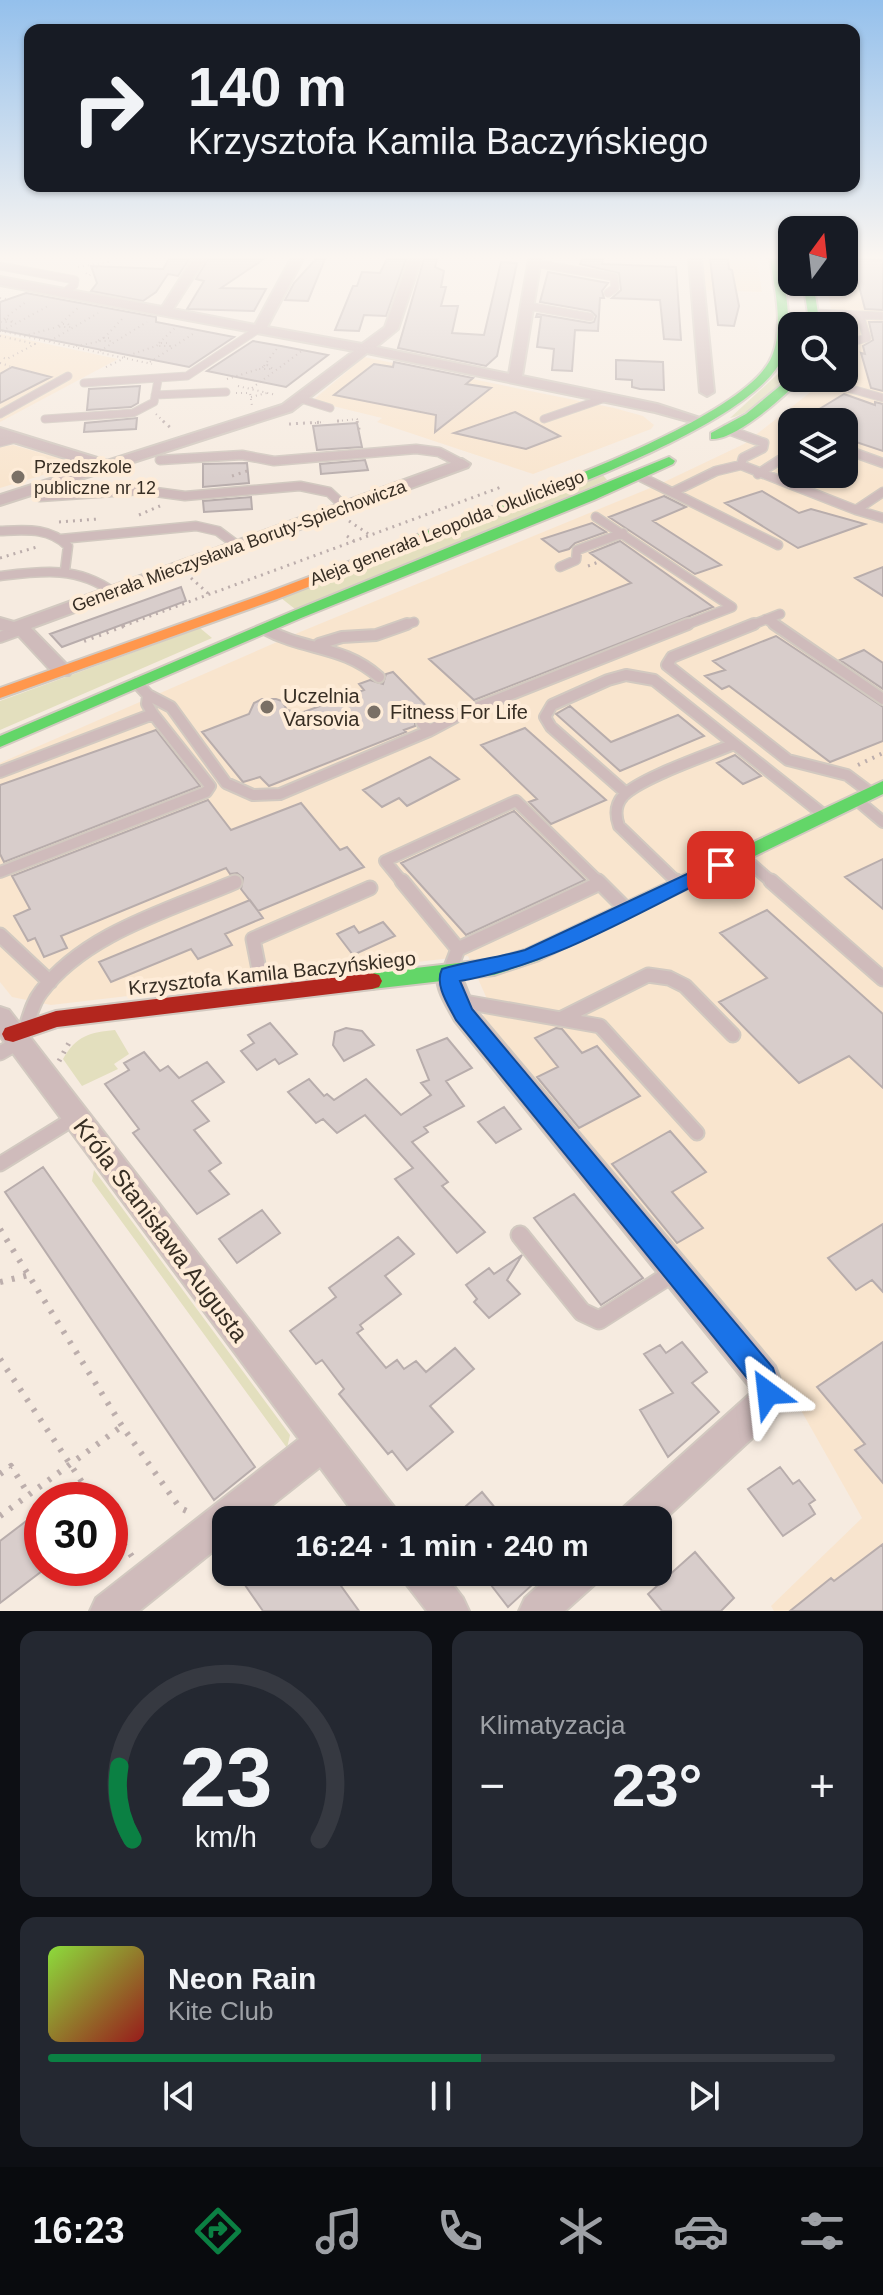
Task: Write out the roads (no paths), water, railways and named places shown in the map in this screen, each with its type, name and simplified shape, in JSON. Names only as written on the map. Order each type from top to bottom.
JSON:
[{"type":"main road","name":"Aleja generała Leopolda Okulickiego","points":[[0,693],[228,612],[666,441],[747,392],[774,365],[782,334]]},
{"type":"main road","name":"Aleja generała Leopolda Okulickiego","points":[[0,742],[143,689],[259,631],[639,476],[726,429],[781,392]]},
{"type":"main road","points":[[702,421],[726,429]]},
{"type":"main road","points":[[598,470],[614,472],[621,484]]},
{"type":"main road","points":[[228,612],[259,631]]},
{"type":"main road","name":"Krzysztofa Kamila Baczyńskiego","points":[[12,1035],[56,1019],[455,975],[494,967],[532,955],[870,793]]},
{"type":"street","points":[[291,334],[605,398],[702,421]]},
{"type":"street","points":[[0,500],[276,413],[301,399],[383,334]]},
{"type":"street","points":[[515,379],[523,334]]},
{"type":"street","points":[[702,334],[707,392]]},
{"type":"street","points":[[5,438],[109,466]]},
{"type":"street","name":"Generała Mieczysława Boruty-Spiechowicza","points":[[9,630],[343,511],[462,464]]},
{"type":"street","name":"Generała Mieczysława Boruty-Spiechowicza","points":[[9,630],[62,671]]},
{"type":"street","points":[[455,975],[474,1026],[763,1377],[768,1393],[763,1405],[652,1506]]},
{"type":"street","name":"Króla Stanisława Augusta","points":[[12,1035],[370,1506]]},
{"type":"street","points":[[109,1611],[322,1443]]},
{"type":"street","points":[[431,1586],[450,1611]]},
{"type":"street","points":[[538,1611],[566,1586]]},
{"type":"lane","points":[[84,383],[158,380],[192,374],[251,334]]},
{"type":"lane","points":[[0,414],[68,376]]},
{"type":"lane","points":[[45,419],[133,413],[148,407],[158,380]]},
{"type":"lane","points":[[858,391],[883,398]]},
{"type":"lane","points":[[155,395],[226,392]]},
{"type":"lane","points":[[544,419],[605,398]]},
{"type":"lane","points":[[301,399],[330,408]]},
{"type":"lane","points":[[726,429],[764,443],[763,448],[743,458],[741,465]]},
{"type":"lane","points":[[160,460],[242,455],[274,461],[416,449],[439,452],[462,464]]},
{"type":"lane","points":[[858,454],[883,463]]},
{"type":"lane","points":[[758,474],[778,461]]},
{"type":"lane","points":[[673,492],[716,471],[741,465],[758,474],[883,518]]},
{"type":"lane","points":[[639,476],[778,545]]},
{"type":"lane","points":[[40,497],[135,490],[180,496],[308,487],[329,492],[343,511]]},
{"type":"lane","points":[[856,510],[883,492]]},
{"type":"lane","points":[[143,689],[168,704],[185,723],[226,783],[253,795],[280,794],[425,727],[732,607],[596,517]]},
{"type":"lane","points":[[61,539],[196,526],[218,531],[238,546]]},
{"type":"lane","points":[[0,531],[37,530],[61,539],[68,546],[65,570]]},
{"type":"lane","points":[[560,567],[576,560],[577,550],[623,533]]},
{"type":"lane","points":[[0,576],[65,570],[94,577],[113,592]]},
{"type":"lane","points":[[780,614],[672,657],[667,665],[788,760],[841,773],[870,793],[883,822]]},
{"type":"lane","points":[[766,619],[883,699]]},
{"type":"lane","points":[[315,645],[342,637],[376,635],[414,622]]},
{"type":"lane","points":[[259,631],[288,642],[315,645],[351,655],[379,677]]},
{"type":"lane","points":[[626,793],[551,727],[545,717],[548,709],[608,680],[626,675],[654,680],[824,815]]},
{"type":"lane","points":[[0,872],[206,792],[210,786],[153,714],[143,689]]},
{"type":"lane","points":[[0,772],[153,714]]},
{"type":"lane","points":[[680,884],[619,826],[615,820],[616,807],[626,793],[734,744]]},
{"type":"lane","points":[[627,910],[516,801],[385,861],[455,975],[560,1019],[600,1026],[697,1133]]},
{"type":"lane","points":[[741,855],[883,979]]},
{"type":"lane","points":[[12,1035],[38,995],[65,965],[91,946],[235,882]]},
{"type":"lane","points":[[455,975],[600,883]]},
{"type":"lane","points":[[264,996],[253,939],[370,888]]},
{"type":"lane","points":[[0,935],[50,982]]},
{"type":"lane","points":[[560,1019],[648,975],[669,978],[685,986],[733,1035]]},
{"type":"lane","points":[[0,1164],[76,1117]]},
{"type":"lane","points":[[520,1235],[582,1312],[599,1320],[676,1271]]},
{"type":"place","name":"Przedszkole publiczne nr 12","points":[[18,477]]},
{"type":"place","name":"Uczelnia Varsovia","points":[[267,707]]},
{"type":"place","name":"Fitness For Life","points":[[374,712]]}]
